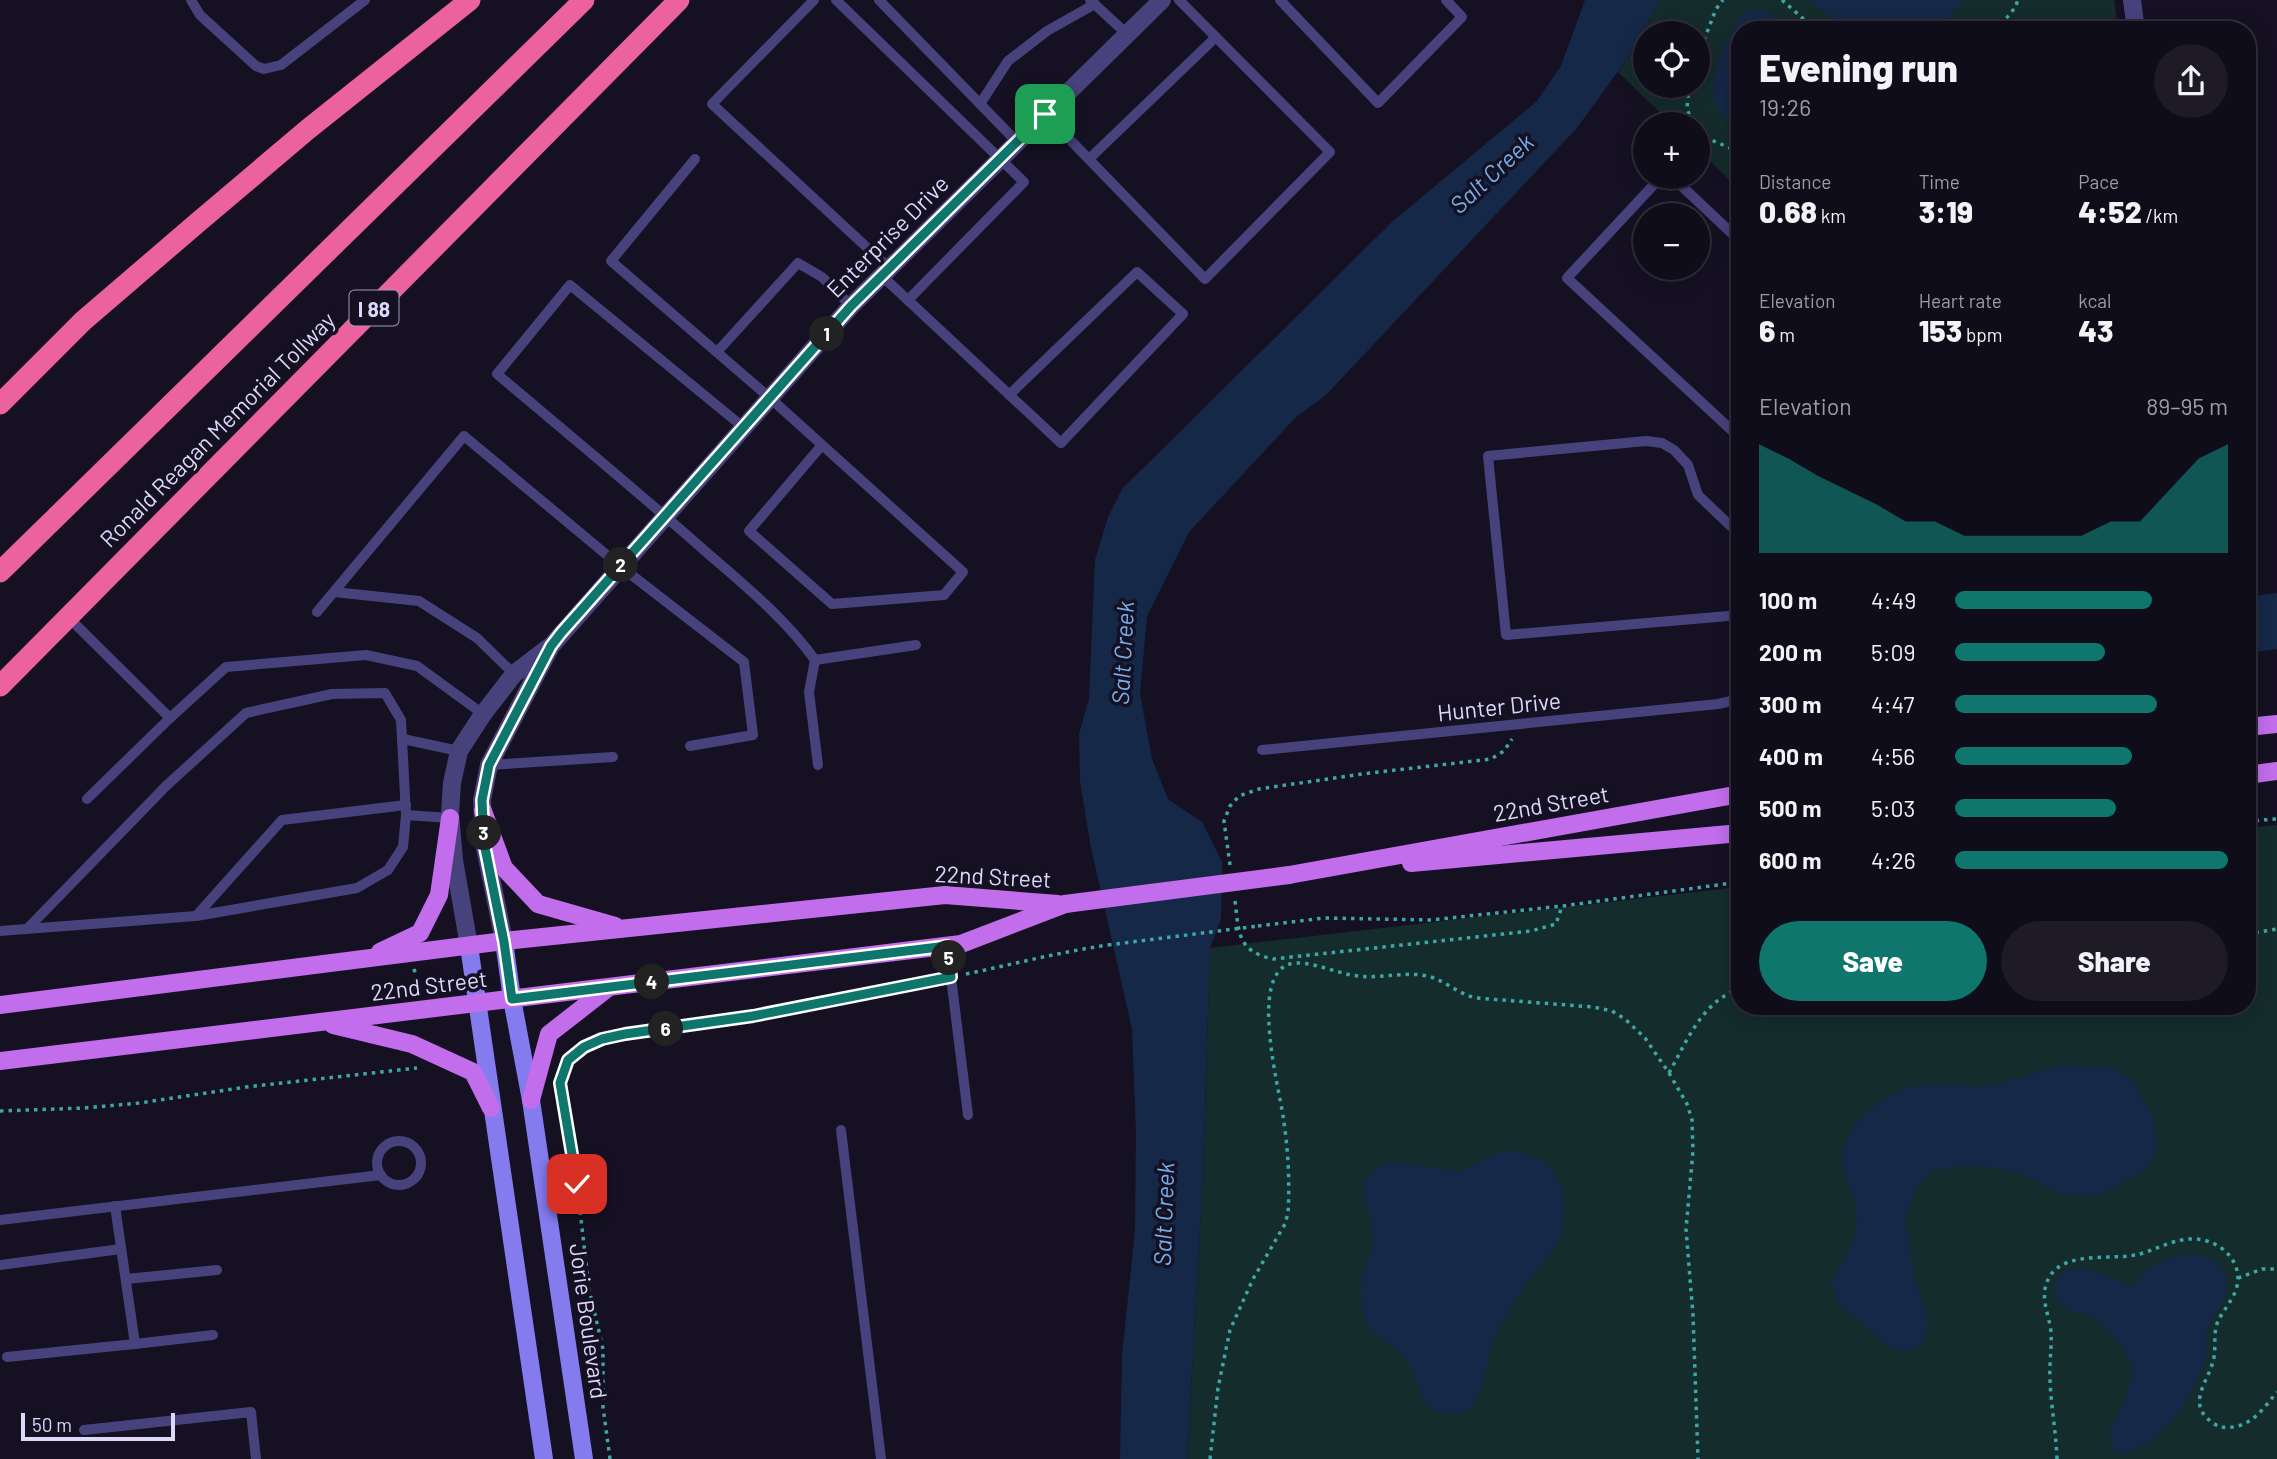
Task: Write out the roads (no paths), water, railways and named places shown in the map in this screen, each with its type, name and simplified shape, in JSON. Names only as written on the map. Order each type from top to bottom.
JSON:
[{"type":"highway","points":[[0,404],[83,321],[307,130],[470,0]]},
{"type":"highway","name":"Ronald Reagan Memorial Tollway","points":[[0,572],[584,0]]},
{"type":"highway","name":"Ronald Reagan Memorial Tollway","points":[[0,685],[679,0]]},
{"type":"main road","points":[[2256,726],[2277,724]]},
{"type":"main road","points":[[2256,774],[2277,771]]},
{"type":"main road","name":"22nd Street","points":[[1289,875],[1731,796]]},
{"type":"main road","points":[[483,811],[504,868],[538,904],[625,928]]},
{"type":"main road","points":[[364,959],[420,933],[439,895],[450,818]]},
{"type":"main road","name":"22nd Street","points":[[0,1004],[625,928],[945,895],[1065,904],[1289,875],[1731,834]]},
{"type":"main road","name":"22nd Street","points":[[0,1060],[961,944],[1065,904]]},
{"type":"main road","name":"Jorie Boulevard","points":[[504,942],[531,1100],[584,1459]]},
{"type":"main road","points":[[469,946],[544,1459]]},
{"type":"main road","points":[[531,1100],[549,1034],[609,987]]},
{"type":"main road","points":[[319,1022],[412,1044],[473,1072],[491,1108]]},
{"type":"street","name":"Enterprise Drive","points":[[469,946],[454,860],[450,818],[452,783],[459,751],[484,714],[514,674],[551,646],[851,306],[1162,0]]},
{"type":"street","points":[[2132,0],[2135,21]]},
{"type":"street","name":"Enterprise Drive","points":[[504,942],[484,843],[482,800],[489,765],[551,646]]},
{"type":"lane","points":[[191,0],[200,15],[256,66],[264,69],[281,65],[365,0]]},
{"type":"lane","points":[[814,0],[712,104],[885,271],[908,300],[1009,395],[1061,443],[1183,314],[1138,272],[1009,395]]},
{"type":"lane","points":[[836,0],[1024,182],[908,300]]},
{"type":"lane","points":[[879,0],[1017,142]]},
{"type":"lane","points":[[1045,114],[1205,279],[1330,152],[1179,0]]},
{"type":"lane","points":[[1280,0],[1377,103],[1462,17],[1446,0]]},
{"type":"lane","points":[[980,104],[1009,61],[1047,31],[1093,2],[1127,34]]},
{"type":"lane","points":[[1089,159],[1216,37]]},
{"type":"lane","points":[[695,159],[611,261],[770,398],[822,445],[962,572],[944,595],[832,604],[749,531],[822,445]]},
{"type":"lane","points":[[1650,189],[1567,278],[1731,430]]},
{"type":"lane","points":[[1685,189],[1731,233]]},
{"type":"lane","points":[[717,352],[798,263],[822,277],[851,306]]},
{"type":"lane","points":[[743,427],[570,285],[497,374],[665,515],[797,635],[815,660],[809,692],[818,765]]},
{"type":"lane","points":[[317,612],[464,436],[620,566],[744,662],[753,735],[690,746]]},
{"type":"lane","points":[[1731,527],[1698,495],[1688,465],[1674,450],[1662,443],[1646,441],[1488,456],[1506,635],[1731,616]]},
{"type":"lane","points":[[334,592],[419,601],[477,638],[514,674]]},
{"type":"lane","points":[[68,617],[170,718]]},
{"type":"lane","points":[[815,660],[916,645]]},
{"type":"lane","points":[[87,799],[226,667],[366,655],[417,666],[484,714]]},
{"type":"lane","points":[[0,931],[196,916],[356,888],[388,870],[403,847],[406,810],[401,720],[384,693],[332,694],[246,713],[166,786],[29,927]]},
{"type":"lane","name":"Hunter Drive","points":[[1262,750],[1515,726],[1731,701]]},
{"type":"lane","points":[[402,739],[459,751]]},
{"type":"lane","points":[[489,765],[613,757]]},
{"type":"lane","points":[[196,916],[282,820],[406,810],[450,818]]},
{"type":"lane","points":[[947,946],[968,1115]]},
{"type":"lane","points":[[841,1130],[881,1459]]},
{"type":"lane","points":[[0,1220],[381,1175],[393,1184],[408,1182],[419,1172],[421,1157],[417,1150],[405,1142],[391,1143],[380,1153],[378,1168],[381,1175]]},
{"type":"lane","points":[[115,1206],[135,1343]]},
{"type":"lane","points":[[0,1265],[121,1249]]},
{"type":"lane","points":[[126,1279],[217,1270]]},
{"type":"lane","points":[[7,1357],[213,1335]]},
{"type":"lane","points":[[84,1430],[251,1412],[256,1459]]},
{"type":"water","name":"Salt Creek","points":[[1585,0],[1659,0],[1648,21],[1633,21],[1633,51],[1576,129],[1326,395],[1296,417],[1189,532],[1147,616],[1140,694],[1152,759],[1168,799],[1202,822],[1222,862],[1221,919],[1210,948],[1203,1174],[1187,1459],[1120,1459],[1122,1356],[1135,1231],[1136,1131],[1132,1029],[1091,848],[1080,781],[1079,734],[1089,699],[1095,560],[1108,517],[1122,489],[1393,221],[1536,102],[1561,66]]},
{"type":"water","points":[[1808,0],[1965,0],[1945,21],[1836,21]]},
{"type":"water","points":[[1750,10],[1765,11],[1775,21],[1738,21]]},
{"type":"water","points":[[1731,33],[1731,120],[1717,107],[1713,91],[1716,70]]},
{"type":"water","points":[[2277,593],[2277,649],[2256,652],[2256,596]]},
{"type":"water","points":[[2060,1065],[2110,1067],[2132,1080],[2154,1119],[2158,1148],[2147,1169],[2098,1196],[2062,1195],[2020,1173],[1990,1167],[1959,1166],[1931,1171],[1915,1189],[1905,1220],[1914,1275],[1928,1322],[1923,1344],[1907,1351],[1887,1346],[1838,1302],[1831,1280],[1849,1250],[1856,1226],[1855,1203],[1842,1160],[1847,1138],[1871,1109],[1902,1090],[1933,1085],[1988,1085]]},
{"type":"water","points":[[1503,1151],[1528,1154],[1539,1159],[1554,1173],[1563,1194],[1563,1224],[1553,1250],[1520,1292],[1499,1329],[1478,1397],[1473,1405],[1461,1413],[1440,1413],[1426,1401],[1404,1357],[1371,1329],[1364,1317],[1361,1286],[1373,1239],[1363,1181],[1377,1168],[1389,1162],[1459,1172]]},
{"type":"water","points":[[2187,1254],[2215,1262],[2221,1267],[2227,1282],[2222,1303],[2207,1331],[2206,1358],[2194,1387],[2174,1418],[2148,1442],[2119,1454],[2111,1447],[2110,1437],[2129,1387],[2129,1360],[2115,1339],[2097,1320],[2061,1306],[2055,1296],[2055,1283],[2062,1273],[2081,1268],[2131,1286],[2152,1266]]}]
